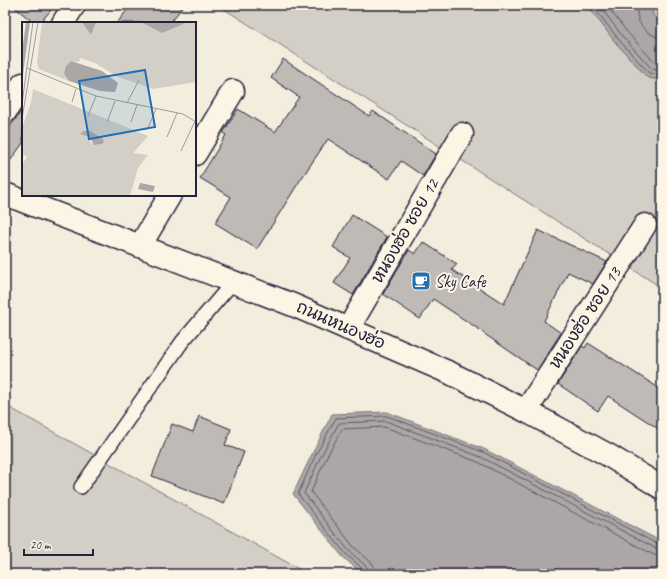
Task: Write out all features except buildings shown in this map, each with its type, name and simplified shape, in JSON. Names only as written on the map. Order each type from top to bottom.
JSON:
[{"type":"main road","points":[[64,22],[74,5]]},
{"type":"main road","points":[[5,112],[22,86]]},
{"type":"main road","points":[[196,152],[233,91]]},
{"type":"main road","name":"หนองฮ่อ ซอย 12","points":[[348,329],[462,134]]},
{"type":"main road","name":"ถนนหนองฮ่อ","points":[[5,194],[293,305],[450,373],[526,410],[608,455],[662,488]]},
{"type":"main road","points":[[140,246],[169,196]]},
{"type":"main road","name":"หนองฮ่อ ซอย 13","points":[[526,410],[645,225]]},
{"type":"lane","points":[[81,487],[182,342],[233,282]]},
{"type":"shaded area","points":[[218,5],[587,5],[616,43],[648,78],[662,80],[662,288]]},
{"type":"shaded area","points":[[652,5],[662,5],[662,24],[653,15]]},
{"type":"shaded area","points":[[5,405],[299,569],[304,574],[5,574]]},
{"type":"water","points":[[587,5],[652,5],[653,15],[662,24],[662,80],[648,78],[616,43]]},
{"type":"water","points":[[387,412],[484,449],[662,542],[662,574],[362,574],[342,556],[293,494],[332,414]]},
{"type":"place","name":"Sky Cafe","points":[[421,281]]}]
